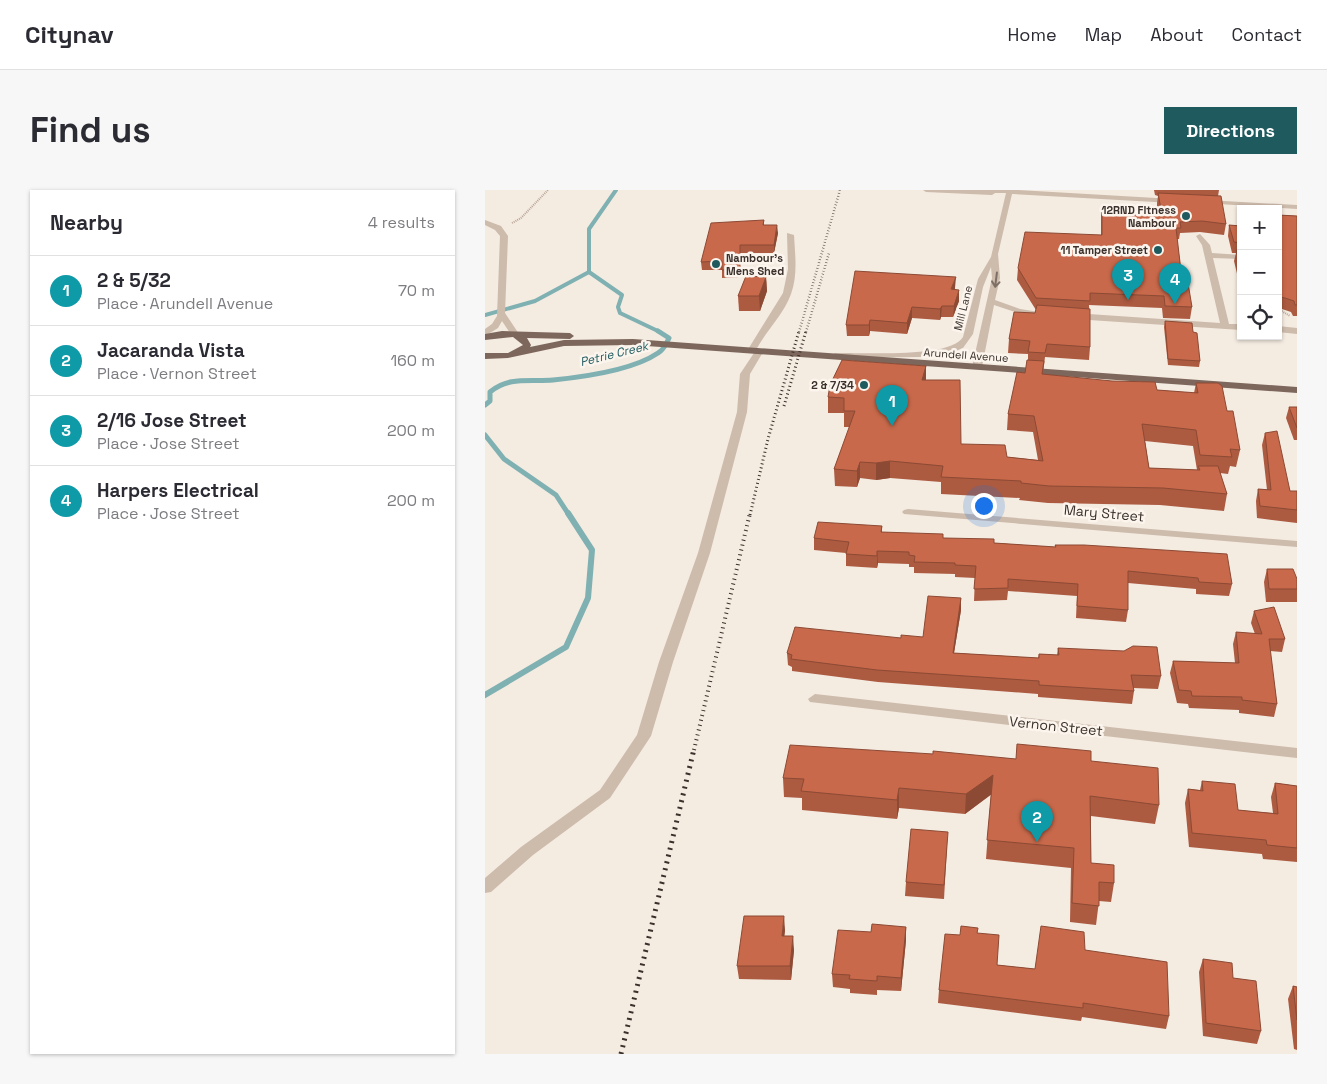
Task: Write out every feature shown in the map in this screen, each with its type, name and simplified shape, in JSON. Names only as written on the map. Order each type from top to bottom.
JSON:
[{"type":"main road","name":"Arundell Avenue","points":[[485,335],[590,337],[618,341],[824,357],[1297,390]]},
{"type":"main road","points":[[485,362],[523,350],[527,344],[523,338],[516,335]]},
{"type":"main road","name":"Arundell Avenue","points":[[513,354],[564,343],[618,341]]},
{"type":"main road","points":[[485,356],[513,354]]},
{"type":"street","points":[[926,190],[1010,191]]},
{"type":"street","points":[[984,190],[1177,201]]},
{"type":"street","name":"Mill Lane","points":[[824,357],[943,352],[959,347],[968,336],[984,272],[994,258],[1010,191]]},
{"type":"street","points":[[1200,202],[1297,207]]},
{"type":"street","points":[[485,222],[499,228],[504,236],[502,313],[516,335]]},
{"type":"street","points":[[485,887],[527,851],[605,794],[644,736],[666,662],[705,553],[742,412],[745,374],[755,351],[785,300],[792,272],[790,235]]},
{"type":"street","points":[[1200,236],[1206,245],[1225,326]]},
{"type":"street","points":[[1208,256],[1237,257]]},
{"type":"street","points":[[1208,256],[1225,259]]},
{"type":"street","name":"Mill Lane","points":[[977,367],[995,317],[992,301],[997,269],[994,258]]},
{"type":"street","points":[[992,301],[1013,310],[1037,314],[995,317]]},
{"type":"street","points":[[485,335],[502,313]]},
{"type":"street","points":[[1060,316],[1237,327]]},
{"type":"street","points":[[1282,329],[1297,330]]},
{"type":"street","name":"Mary Street","points":[[908,512],[1297,544]]},
{"type":"street","name":"Vernon Street","points":[[815,699],[1297,753]]},
{"type":"path","points":[[505,226],[521,218],[548,190]]},
{"type":"path","points":[[1282,311],[1288,313],[1291,318]]},
{"type":"building","points":[[1158,193],[1221,196],[1226,224],[1202,221],[1180,222],[1181,228],[1176,228],[1181,271],[1186,271],[1192,307],[1165,306],[1164,296],[1090,293],[1090,301],[1036,298],[1018,268],[1025,232],[1102,235],[1102,206],[1161,209]]},
{"type":"building","points":[[1282,215],[1297,216],[1297,305],[1295,305],[1294,301],[1282,298]]},
{"type":"building","points":[[764,220],[763,225],[777,225],[774,245],[740,245],[740,269],[722,270],[722,261],[701,262],[711,223]]},
{"type":"building","points":[[1229,225],[1237,226],[1237,242],[1234,242]]},
{"type":"building","points":[[855,271],[956,277],[951,289],[959,290],[954,306],[942,306],[940,309],[912,307],[907,323],[870,320],[869,325],[846,325]]},
{"type":"building","points":[[746,276],[766,277],[759,296],[738,296]]},
{"type":"building","points":[[1037,305],[1090,309],[1090,347],[1047,344],[1045,353],[1028,352],[1030,341],[1009,339],[1014,312],[1035,313]]},
{"type":"building","points":[[1165,321],[1192,323],[1193,332],[1197,333],[1200,361],[1168,359]]},
{"type":"building","points":[[842,360],[926,366],[922,380],[960,380],[961,444],[1005,445],[1007,457],[1043,461],[1034,416],[1008,414],[1017,372],[1025,373],[1027,360],[1044,361],[1042,374],[1112,381],[1155,382],[1157,390],[1198,393],[1196,383],[1218,383],[1222,386],[1227,411],[1233,411],[1240,450],[1230,449],[1232,457],[1200,455],[1196,430],[1142,424],[1149,468],[1200,470],[1198,466],[1218,466],[1227,494],[1163,488],[1049,486],[1021,483],[1021,481],[941,477],[943,466],[890,461],[876,463],[860,462],[857,471],[834,469],[855,411],[844,411],[844,398],[828,397],[830,385]]},
{"type":"building","points":[[1289,407],[1297,407],[1297,428]]},
{"type":"building","points":[[1277,431],[1290,491],[1297,491],[1297,510],[1260,506],[1258,489],[1271,490],[1265,433]]},
{"type":"building","points":[[818,522],[882,526],[881,532],[943,534],[943,538],[994,539],[994,543],[1056,547],[1055,545],[1084,545],[1227,554],[1232,584],[1199,582],[1198,578],[1128,571],[1128,610],[1077,606],[1078,584],[1008,579],[1008,588],[974,589],[976,566],[955,565],[955,563],[914,562],[915,556],[909,555],[909,552],[877,551],[877,556],[846,554],[849,542],[814,538]]},
{"type":"building","points":[[1267,569],[1293,569],[1297,579],[1297,589],[1269,589]]},
{"type":"building","points":[[928,596],[961,598],[953,653],[1039,658],[1039,654],[1059,655],[1058,648],[1124,651],[1133,646],[1157,647],[1161,676],[1131,675],[1134,691],[1039,685],[1039,681],[877,670],[791,659],[792,655],[787,653],[795,627],[901,638],[901,635],[923,637]]},
{"type":"building","points":[[1274,607],[1285,639],[1269,639],[1277,704],[1242,700],[1242,697],[1192,696],[1191,691],[1179,690],[1173,661],[1239,663],[1236,632],[1262,634],[1254,611]]},
{"type":"building","points":[[1017,744],[1091,751],[1091,761],[1158,768],[1159,805],[1090,796],[1091,863],[1114,865],[1114,883],[1099,882],[1099,906],[1072,903],[1074,848],[987,840],[993,775],[966,794],[899,788],[897,800],[801,791],[804,779],[783,778],[790,745],[933,754],[933,751],[1016,759]]},
{"type":"building","points":[[1202,781],[1235,784],[1238,810],[1278,814],[1275,783],[1297,786],[1297,848],[1267,845],[1266,840],[1192,833],[1188,789],[1203,791]]},
{"type":"building","points":[[911,829],[948,832],[944,885],[906,882]]},
{"type":"building","points":[[744,916],[784,916],[782,936],[793,936],[790,966],[737,966]]},
{"type":"building","points":[[872,924],[906,927],[901,978],[877,976],[877,981],[849,979],[850,975],[832,974],[838,930],[871,932]]},
{"type":"building","points":[[961,926],[978,928],[977,933],[999,935],[997,965],[1035,969],[1041,926],[1084,932],[1085,950],[1167,962],[1169,1016],[1083,1003],[1083,1008],[939,990],[945,934],[960,935]]},
{"type":"building","points":[[1203,959],[1232,963],[1233,978],[1256,981],[1261,1031],[1206,1023]]},
{"type":"building","points":[[1293,986],[1297,987],[1297,1020]]},
{"type":"waterway","name":"Petrie Creek","points":[[589,272],[589,229],[616,190]]},
{"type":"waterway","points":[[485,315],[535,301],[589,272]]},
{"type":"waterway","name":"Petrie Creek","points":[[589,272],[622,295],[618,307],[620,313],[658,331]]},
{"type":"waterway","name":"Petrie Creek","points":[[485,405],[490,401],[490,392],[497,387],[512,382],[553,380],[593,375],[648,359],[662,350],[669,338],[658,331]]},
{"type":"waterway","name":"Petrie Creek","points":[[485,435],[504,459],[556,495],[569,515]]},
{"type":"waterway","name":"Petrie Creek","points":[[485,695],[566,647],[588,598],[592,550],[568,513]]},
{"type":"railway","points":[[799,332],[840,190]]},
{"type":"railway","points":[[806,332],[829,253]]},
{"type":"railway","points":[[750,515],[768,439],[799,331]]},
{"type":"railway","points":[[784,406],[806,331]]},
{"type":"railway","points":[[694,750],[750,513]]},
{"type":"railway","points":[[621,1054],[694,749]]},
{"type":"place","name":"12RND Fitness Nambour","points":[[1186,216]]},
{"type":"place","name":"11 Tamper Street","points":[[1158,250]]},
{"type":"place","name":"Nambour's Mens Shed","points":[[716,264]]},
{"type":"place","name":"2/16 Jose Street","points":[[1128,300]]},
{"type":"place","name":"Harpers Electrical","points":[[1175,304]]},
{"type":"place","name":"2 & 7/34","points":[[864,385]]},
{"type":"place","name":"2 & 5/32","points":[[892,426]]},
{"type":"place","name":"Jacaranda Vista","points":[[1037,842]]}]
